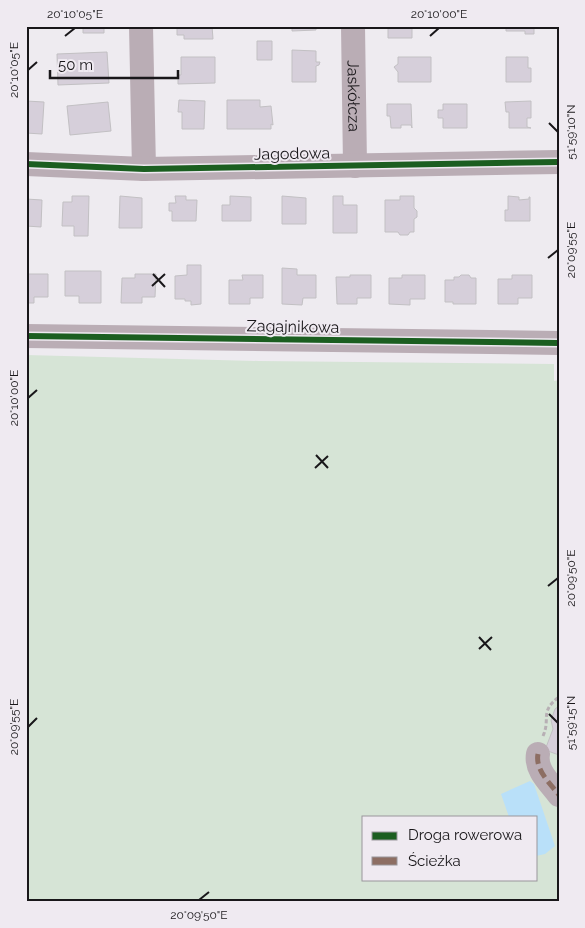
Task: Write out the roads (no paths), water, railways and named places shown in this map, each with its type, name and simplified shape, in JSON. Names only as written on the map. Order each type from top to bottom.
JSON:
[{"type":"street","points":[[141,26],[144,169]]},
{"type":"street","name":"Jaskółcza","points":[[353,26],[355,166]]},
{"type":"street","name":"Jagodowa","points":[[26,164],[144,169],[559,162]]},
{"type":"street","name":"Zagajnikowa","points":[[26,336],[559,343]]},
{"type":"street","points":[[538,754],[537,763],[539,768],[559,795]]},
{"type":"water","points":[[530,781],[534,784],[555,846],[545,854],[538,856],[538,816],[509,816],[501,794]]}]
